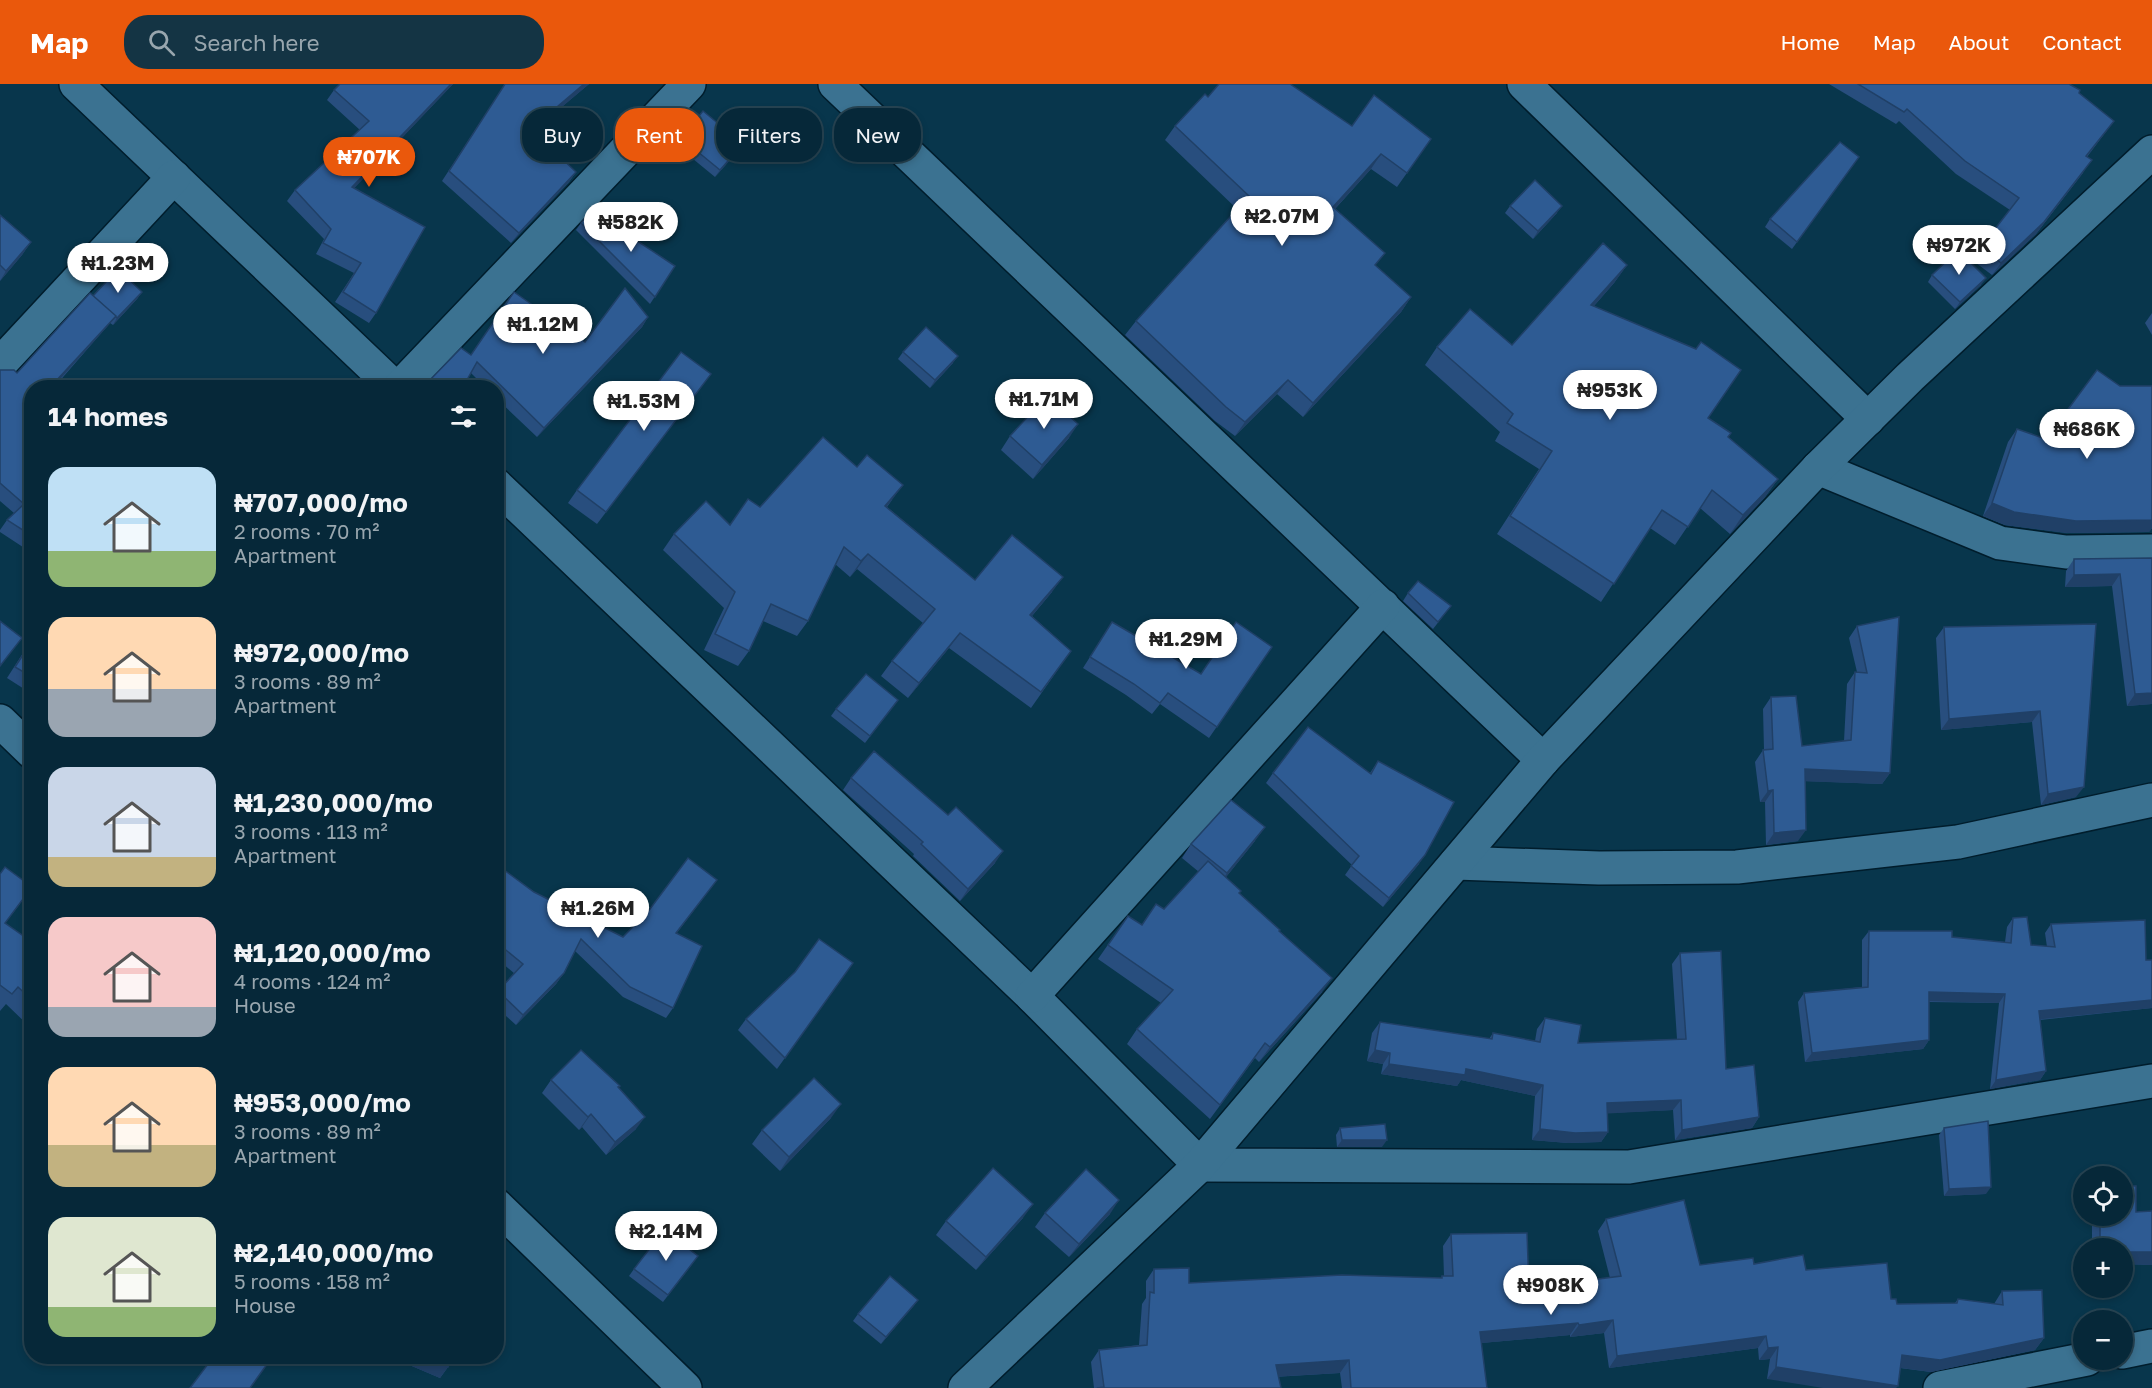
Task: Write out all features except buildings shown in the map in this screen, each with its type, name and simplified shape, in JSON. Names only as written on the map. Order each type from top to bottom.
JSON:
[{"type":"street","points":[[76,84],[387,380]]},
{"type":"street","points":[[407,380],[689,84]]},
{"type":"street","points":[[835,84],[1544,760]]},
{"type":"street","points":[[1524,84],[1868,419]]},
{"type":"street","points":[[965,1388],[1200,1165],[1544,760],[1818,468],[1910,376],[2152,152]]},
{"type":"street","points":[[0,364],[174,177]]},
{"type":"street","points":[[1818,468],[2000,543],[2066,552],[2152,551]]},
{"type":"street","points":[[504,493],[1032,996],[1200,1165],[1629,1167],[2152,1081]]},
{"type":"street","points":[[1032,996],[1383,606]]},
{"type":"street","points":[[0,721],[24,744]]},
{"type":"street","points":[[1456,863],[1599,868],[1737,867],[1958,842],[2152,800]]},
{"type":"street","points":[[504,1213],[685,1388]]},
{"type":"street","points":[[2133,1350],[2152,1346]]},
{"type":"street","points":[[1940,1388],[2073,1362]]}]
